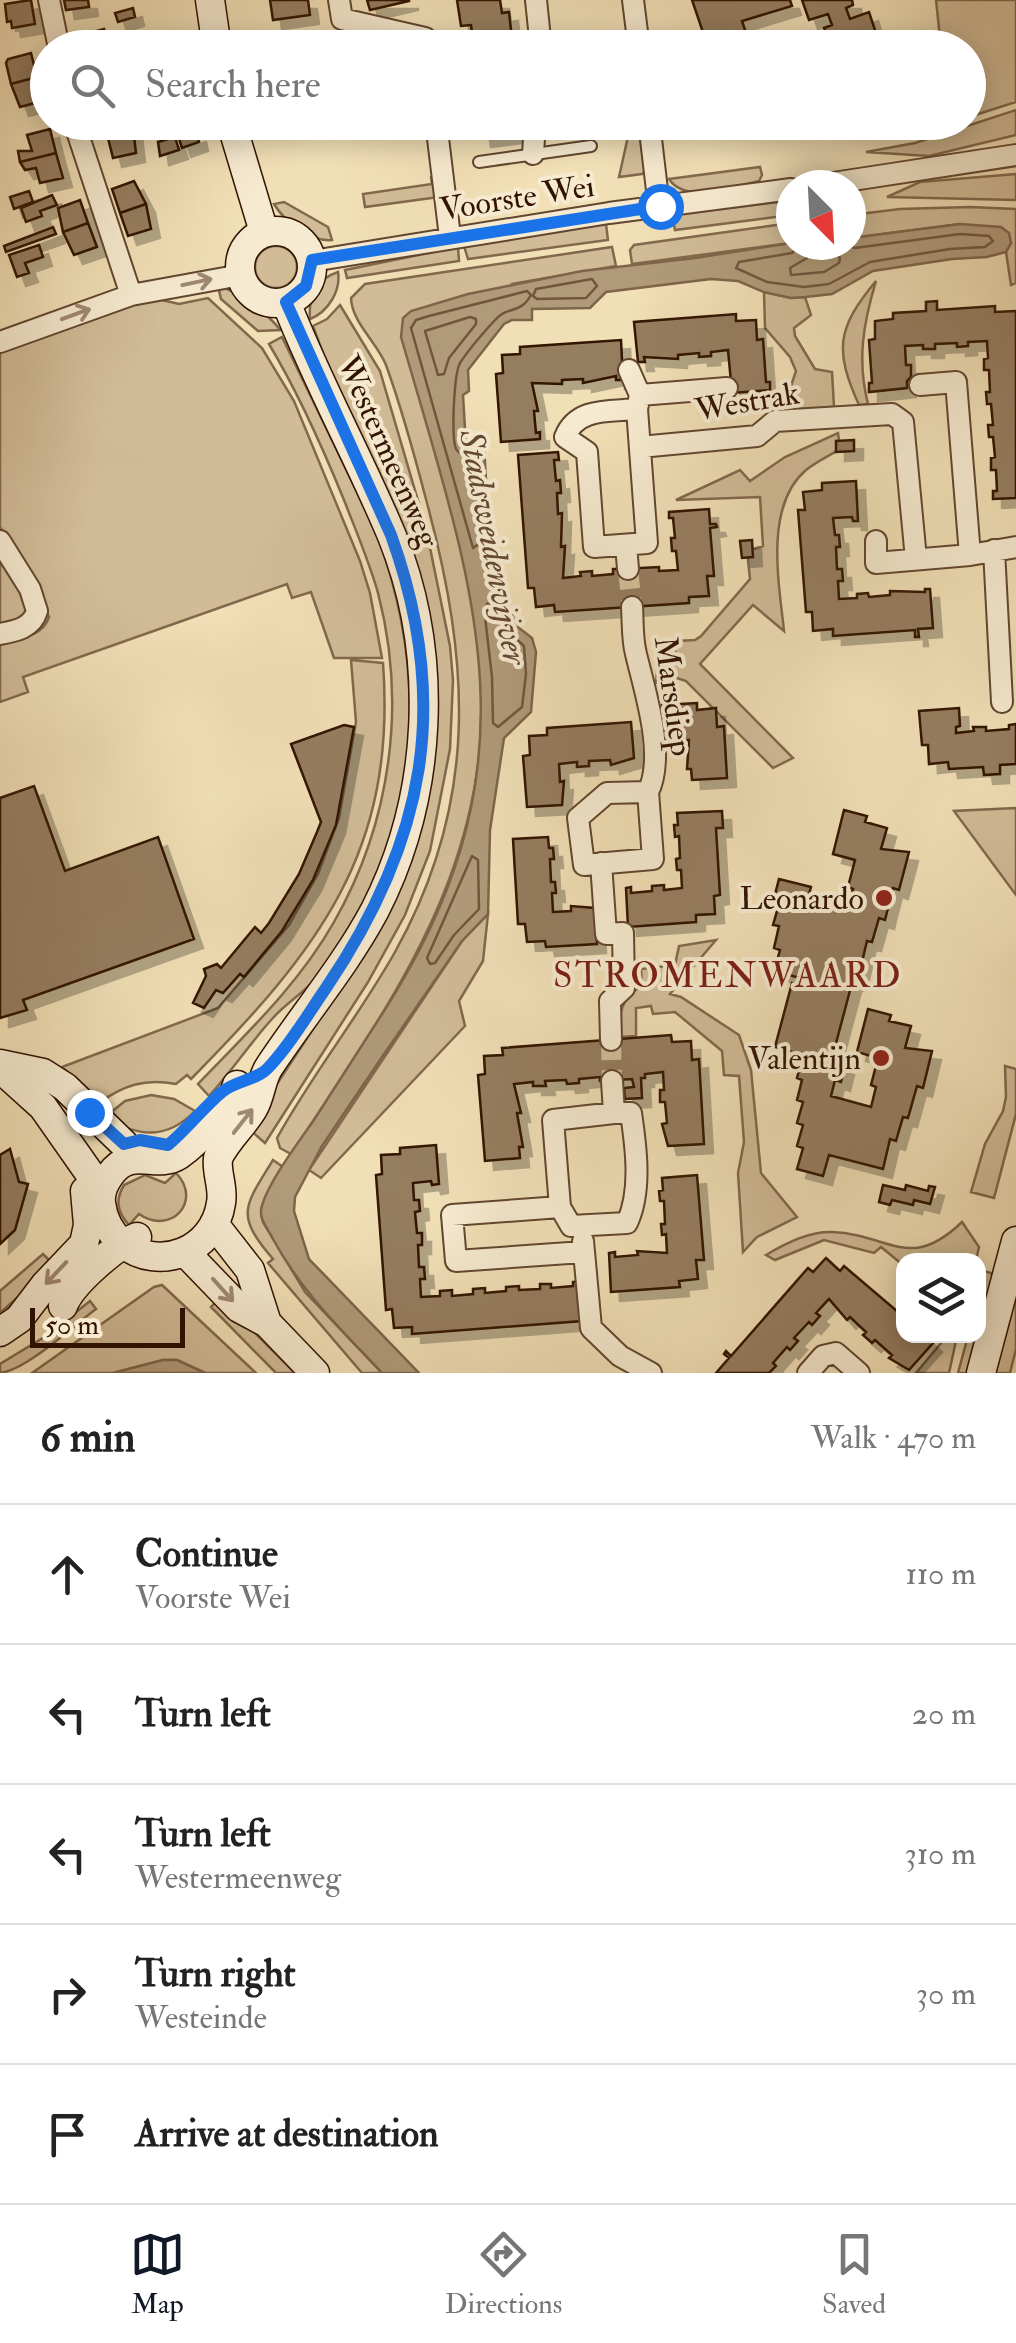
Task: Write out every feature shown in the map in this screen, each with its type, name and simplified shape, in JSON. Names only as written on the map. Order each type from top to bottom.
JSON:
[{"type":"street","points":[[50,0],[55,30]]},
{"type":"street","points":[[210,0],[214,30]]},
{"type":"street","points":[[339,0],[342,19],[390,30]]},
{"type":"street","points":[[536,0],[539,30]]},
{"type":"street","points":[[633,0],[637,30]]},
{"type":"street","points":[[80,140],[131,295]]},
{"type":"street","points":[[236,140],[264,232]]},
{"type":"street","points":[[438,140],[450,238]]},
{"type":"street","points":[[533,154],[534,140]]},
{"type":"street","points":[[651,140],[660,206]]},
{"type":"street","points":[[866,178],[1016,154]]},
{"type":"street","name":"Voorste Wei","points":[[312,260],[776,191]]},
{"type":"street","points":[[264,232],[288,232],[300,239],[312,260],[306,286],[286,302],[254,295],[241,276],[244,250],[264,232]]},
{"type":"street","points":[[0,342],[131,295],[241,276]]},
{"type":"street","name":"Westermeenweg","points":[[200,1233],[222,1202],[217,1168],[222,1149],[254,1108],[266,1071],[356,944],[382,895],[408,824],[423,733],[422,666],[402,566],[286,302]]},
{"type":"street","points":[[629,370],[638,402],[647,543],[594,547],[587,452],[565,437],[570,423],[583,414],[638,402],[727,388]]},
{"type":"street","points":[[920,385],[956,382],[970,555]]},
{"type":"street","name":"Westrak","points":[[640,446],[757,436],[775,421],[892,414],[904,422],[916,560]]},
{"type":"street","points":[[0,541],[30,589],[38,611],[24,628],[0,634]]},
{"type":"street","points":[[876,541],[876,563],[1016,547]]},
{"type":"street","points":[[626,544],[628,569]]},
{"type":"street","points":[[994,550],[1002,702]]},
{"type":"street","name":"Marsdiep","points":[[632,607],[635,651],[648,692],[651,726],[655,778],[648,792],[653,859],[584,865],[578,818],[608,793],[648,792]]},
{"type":"street","points":[[601,863],[606,934],[624,933],[624,988],[610,1002],[611,1040]]},
{"type":"street","points":[[0,1066],[106,1163]]},
{"type":"street","points":[[0,1066],[42,1072],[65,1086],[106,1163],[101,1204],[110,1230],[130,1248],[154,1258],[200,1233]]},
{"type":"street","name":"Westermeenweg","points":[[175,1149],[225,1089],[266,1071]]},
{"type":"street","points":[[612,1080],[614,1113]]},
{"type":"street","points":[[614,1113],[631,1113],[636,1167],[631,1216],[627,1223],[571,1226],[560,1206],[553,1120],[614,1113]]},
{"type":"street","points":[[10,1326],[84,1244],[88,1225],[84,1197],[106,1163],[140,1140],[175,1149],[196,1168],[204,1187],[200,1233],[239,1308],[267,1322],[315,1373]]},
{"type":"street","points":[[560,1206],[452,1214],[456,1261],[583,1252]]},
{"type":"street","points":[[582,1226],[591,1328],[620,1356],[650,1373]]},
{"type":"street","points":[[200,1233],[242,1278],[257,1287],[267,1322]]},
{"type":"street","points":[[981,1373],[1016,1241]]},
{"type":"street","points":[[10,1326],[77,1303],[130,1248]]},
{"type":"street","points":[[808,1373],[823,1356],[836,1353],[859,1373]]},
{"type":"lane","points":[[479,162],[591,146]]},
{"type":"shaded area","points":[[936,0],[1016,0],[1016,102],[986,112],[986,30],[939,30]]},
{"type":"shaded area","points":[[1016,110],[1016,135],[929,156],[866,152],[924,140],[986,140],[986,120]]},
{"type":"shaded area","points":[[627,140],[640,140],[645,171],[619,177]]},
{"type":"shaded area","points":[[760,167],[759,181],[711,192],[687,191],[669,179]]},
{"type":"shaded area","points":[[1016,174],[1016,200],[887,197],[920,182]]},
{"type":"shaded area","points":[[431,176],[439,197],[365,207],[363,194],[432,184]]},
{"type":"shaded area","points":[[284,202],[328,227],[332,240],[315,238],[291,224],[274,204]]},
{"type":"shaded area","points":[[776,202],[776,217],[675,230],[672,215]]},
{"type":"shaded area","points":[[900,209],[1016,209],[1016,283],[1011,285],[1006,252],[1011,243],[960,224],[866,236],[866,213]]},
{"type":"shaded area","points":[[606,224],[608,240],[468,259],[464,246]]},
{"type":"shaded area","points":[[776,225],[776,245],[632,264],[630,250],[634,245]]},
{"type":"shaded area","points":[[276,246],[291,252],[297,267],[291,282],[276,288],[261,282],[255,267],[261,252]]},
{"type":"shaded area","points":[[458,247],[459,261],[347,278],[345,270]]},
{"type":"shaded area","points":[[612,247],[616,266],[512,284],[432,440],[464,559],[478,632],[482,709],[476,781],[460,847],[437,910],[407,971],[291,1154],[280,1148],[277,1138],[381,976],[422,896],[441,841],[459,731],[452,620],[427,503],[386,365],[356,316],[351,298],[365,284]]},
{"type":"shaded area","points":[[338,272],[332,300],[310,319],[315,290],[324,279]]},
{"type":"shaded area","points":[[876,281],[863,342],[868,404],[859,405],[846,369],[844,340],[853,312]]},
{"type":"shaded area","points":[[218,286],[252,304],[280,330],[258,331],[221,299]]},
{"type":"shaded area","points":[[764,292],[805,297],[811,315],[794,328],[795,336],[815,369],[832,372],[834,407],[783,411],[779,396],[790,389],[796,371],[790,357],[765,328]]},
{"type":"shaded area","points":[[153,298],[179,304],[208,298],[262,348],[294,401],[360,561],[382,658],[334,658],[311,592],[292,598],[287,584],[23,677],[28,692],[0,702],[0,641],[35,633],[49,617],[35,582],[0,527],[0,348]]},
{"type":"shaded area","points":[[340,305],[380,371],[426,528],[450,646],[450,749],[430,851],[405,915],[368,982],[265,1143],[248,1128],[365,950],[434,699],[313,326],[327,319]]},
{"type":"shaded area","points":[[282,337],[375,529],[391,578],[408,677],[405,777],[395,826],[378,874],[348,936],[317,977],[272,1019],[209,1096],[198,1084],[289,987],[334,922],[369,844],[388,762],[391,677],[378,593],[327,460],[269,344]]},
{"type":"shaded area","points":[[838,433],[840,449],[806,470],[784,504],[777,546],[784,631],[753,605],[700,664],[793,758],[773,768],[686,681],[677,678],[656,683],[658,660],[674,659],[677,641],[701,636],[750,579],[747,551],[763,546],[760,497],[676,500],[740,470],[750,481],[785,457]]},
{"type":"shaded area","points":[[0,554],[20,581],[27,609],[22,620],[0,628]]},
{"type":"shaded area","points":[[351,660],[383,663],[384,730],[377,790],[362,844],[340,894],[276,987],[191,1079],[187,1075],[176,1084],[135,1084],[99,1103],[62,1067],[218,1008],[289,925],[318,874],[339,818],[356,722]]},
{"type":"shaded area","points":[[1016,808],[1016,895],[954,811]]},
{"type":"shaded area","points":[[488,914],[483,961],[459,1001],[465,1026],[321,1178],[309,1170],[462,941]]},
{"type":"shaded area","points":[[716,940],[670,994],[681,997],[739,1035],[751,1070],[761,1173],[797,1217],[757,1237],[743,1252],[738,1173],[744,1142],[739,1076],[724,1075],[722,1051],[675,1012],[653,1014],[651,1006],[636,1008],[636,1036],[620,1037],[622,1007],[642,986],[641,969],[675,965],[679,946]]},
{"type":"shaded area","points":[[1005,1066],[1016,1069],[1016,1114],[994,1198],[971,1192],[985,1144],[1003,1111]]},
{"type":"shaded area","points":[[151,1095],[174,1099],[195,1111],[173,1127],[151,1132],[128,1129],[104,1118],[125,1101]]},
{"type":"shaded area","points":[[273,1160],[283,1167],[261,1209],[263,1222],[305,1292],[382,1373],[362,1373],[268,1263],[273,1259],[253,1231],[248,1210]]},
{"type":"shaded area","points":[[176,1173],[186,1194],[180,1212],[162,1221],[139,1214],[129,1225],[119,1206],[124,1185],[145,1175],[165,1183]]},
{"type":"shaded area","points":[[962,1222],[979,1247],[978,1253],[896,1253],[896,1259],[881,1247],[874,1253],[824,1240],[775,1260],[766,1255],[798,1239],[824,1232],[913,1248],[944,1237]]},
{"type":"shaded area","points":[[43,1254],[54,1265],[0,1313],[0,1291]]},
{"type":"shaded area","points":[[986,1272],[997,1282],[986,1320]]},
{"type":"shaded area","points":[[162,1285],[256,1373],[205,1373],[177,1360],[163,1360],[113,1373],[32,1373],[154,1287]]},
{"type":"shaded area","points":[[1016,1295],[1016,1349],[1010,1373],[995,1373]]},
{"type":"shaded area","points":[[220,1298],[295,1373],[276,1373],[211,1307]]},
{"type":"shaded area","points":[[90,1301],[96,1309],[63,1336],[23,1364],[0,1373],[0,1364],[46,1336]]},
{"type":"shaded area","points":[[941,1343],[955,1343],[949,1373],[916,1373]]},
{"type":"shaded area","points":[[966,1343],[980,1343],[971,1373],[958,1373]]},
{"type":"water","points":[[960,224],[1001,227],[1009,233],[1011,243],[1006,252],[987,257],[873,271],[832,294],[791,298],[738,281],[711,279],[606,292],[590,308],[532,309],[532,320],[504,324],[468,370],[469,391],[463,395],[466,446],[484,447],[492,578],[519,628],[532,638],[536,652],[531,712],[504,738],[490,830],[488,914],[462,941],[382,1057],[322,1146],[295,1197],[294,1211],[309,1259],[419,1373],[382,1373],[297,1277],[265,1225],[261,1211],[275,1178],[384,1011],[433,922],[464,838],[479,757],[480,679],[470,599],[452,517],[401,337],[403,318],[411,311],[468,294],[582,271],[776,245],[776,260],[866,260],[866,236]]},
{"type":"water","points":[[177,1360],[205,1373],[113,1373]]},
{"type":"building","points":[[31,0],[35,24],[12,28],[11,21],[7,22],[5,4]]},
{"type":"building","points":[[64,0],[88,0],[89,7],[66,10]]},
{"type":"building","points":[[270,0],[308,0],[310,15],[273,20]]},
{"type":"building","points":[[367,0],[409,0],[409,1],[370,10]]},
{"type":"building","points":[[457,0],[500,0],[502,13],[509,12],[511,30],[472,30],[471,25],[461,26]]},
{"type":"building","points":[[692,0],[790,0],[792,6],[742,21],[745,30],[702,30]]},
{"type":"building","points":[[802,0],[852,0],[853,5],[846,8],[850,19],[869,12],[875,30],[825,30],[832,25],[828,14],[809,20]]},
{"type":"building","points":[[133,8],[135,17],[118,22],[115,13]]},
{"type":"building","points":[[30,53],[30,79],[11,84],[8,59]]},
{"type":"building","points":[[30,79],[30,104],[20,107],[11,84]]},
{"type":"building","points":[[27,135],[30,140],[53,140],[56,153],[20,162],[18,151],[32,151]]},
{"type":"building","points":[[108,140],[134,140],[136,153],[113,158]]},
{"type":"building","points":[[176,140],[179,150],[160,156],[158,142]]},
{"type":"building","points":[[179,140],[199,140],[199,142],[182,148]]},
{"type":"building","points":[[56,153],[63,178],[40,183],[36,168],[25,170],[20,162]]},
{"type":"building","points":[[134,181],[146,204],[120,213],[112,189]]},
{"type":"building","points":[[29,191],[33,202],[14,209],[10,197]]},
{"type":"building","points":[[52,195],[57,205],[26,222],[21,208]]},
{"type":"building","points":[[80,200],[88,223],[63,232],[58,208]]},
{"type":"building","points":[[146,204],[151,229],[128,236],[120,213]]},
{"type":"building","points":[[88,223],[97,247],[74,255],[63,232]]},
{"type":"building","points":[[53,227],[56,234],[6,252],[4,246]]},
{"type":"building","points":[[39,245],[43,257],[25,263],[29,273],[17,277],[9,255]]},
{"type":"building","points":[[937,301],[937,310],[995,306],[995,312],[1016,311],[1016,498],[993,499],[993,491],[997,491],[996,470],[991,470],[991,458],[995,457],[993,437],[989,437],[988,425],[993,425],[986,392],[990,392],[989,370],[984,370],[987,341],[957,347],[957,343],[935,344],[935,349],[905,346],[906,365],[911,365],[907,388],[869,392],[869,340],[875,339],[875,321],[893,319],[893,313],[926,311],[926,302]]},
{"type":"building","points":[[736,314],[736,321],[756,320],[757,340],[763,339],[770,390],[732,393],[728,350],[711,352],[711,356],[678,355],[678,359],[644,357],[645,362],[638,362],[634,322]]},
{"type":"building","points":[[621,340],[623,380],[616,380],[616,376],[583,383],[583,379],[562,380],[562,384],[532,383],[538,411],[534,411],[536,433],[540,432],[540,439],[501,442],[496,374],[503,373],[502,355],[520,354],[520,347]]},
{"type":"building","points":[[854,440],[854,451],[836,452],[836,441]]},
{"type":"building","points":[[558,452],[559,460],[554,460],[561,493],[557,493],[558,514],[562,513],[561,547],[565,546],[563,578],[592,571],[592,576],[613,574],[613,569],[678,570],[676,551],[672,551],[673,518],[669,518],[669,512],[709,509],[710,524],[717,527],[710,528],[714,576],[707,576],[709,596],[689,597],[689,603],[555,612],[554,605],[536,607],[534,588],[528,588],[518,455]]},
{"type":"building","points":[[856,481],[858,521],[852,517],[833,518],[840,547],[836,547],[837,569],[842,569],[843,581],[838,581],[839,599],[857,598],[857,594],[868,593],[869,597],[890,595],[890,591],[930,589],[933,628],[918,629],[919,637],[915,637],[915,630],[833,636],[833,629],[813,631],[812,612],[806,612],[798,510],[805,510],[803,492],[822,490],[822,483]]},
{"type":"building","points":[[752,540],[753,557],[742,558],[740,541]]},
{"type":"building","points":[[697,703],[697,710],[716,708],[717,727],[724,726],[727,778],[692,780],[691,769],[687,769],[689,740],[665,745],[662,705]]},
{"type":"building","points":[[959,708],[960,726],[956,733],[974,731],[973,727],[986,727],[986,731],[1009,729],[1009,725],[1016,724],[1016,764],[1000,765],[1000,774],[984,775],[983,767],[949,769],[948,762],[929,764],[928,745],[922,745],[919,711]]},
{"type":"building","points":[[631,722],[634,758],[611,765],[610,760],[589,761],[589,766],[577,767],[577,762],[559,764],[560,782],[564,781],[562,805],[527,807],[523,756],[530,755],[529,736],[547,735],[547,728]]},
{"type":"building","points":[[344,725],[354,727],[336,825],[313,880],[282,931],[244,977],[240,974],[223,993],[216,990],[204,1008],[193,1003],[206,976],[204,969],[217,964],[221,968],[255,927],[261,933],[269,923],[299,874],[321,822],[291,744]]},
{"type":"building","points":[[34,786],[65,871],[158,837],[194,939],[23,1000],[27,1010],[0,1018],[0,798]]},
{"type":"building","points":[[844,810],[867,816],[865,822],[887,828],[881,849],[909,852],[899,890],[893,888],[885,920],[879,918],[872,942],[867,941],[858,979],[852,983],[831,1062],[845,1066],[841,1082],[835,1080],[831,1096],[871,1107],[876,1087],[871,1085],[878,1058],[857,1052],[868,1009],[891,1015],[889,1021],[911,1026],[905,1048],[932,1051],[923,1088],[917,1086],[908,1118],[903,1117],[896,1141],[890,1139],[883,1169],[829,1155],[823,1176],[797,1169],[803,1148],[797,1146],[803,1125],[797,1123],[803,1102],[797,1100],[802,1080],[797,1078],[803,1055],[775,1047],[792,983],[805,986],[809,972],[802,971],[800,978],[774,971],[780,950],[774,948],[779,926],[773,925],[779,904],[773,902],[779,879],[811,887],[808,898],[848,909],[853,889],[848,887],[855,860],[833,854]]},
{"type":"building","points":[[722,811],[723,828],[716,828],[720,895],[714,896],[715,914],[696,915],[696,922],[628,927],[626,888],[631,887],[631,893],[652,891],[652,886],[664,885],[664,890],[682,888],[676,859],[680,858],[674,825],[678,825],[677,813]]},
{"type":"building","points":[[548,837],[554,859],[550,859],[551,882],[555,882],[556,893],[552,893],[553,912],[571,911],[571,906],[595,908],[597,944],[546,947],[545,941],[527,942],[525,924],[518,924],[513,839]]},
{"type":"building","points":[[671,1035],[672,1042],[691,1041],[692,1060],[699,1059],[704,1144],[668,1146],[662,1124],[667,1123],[665,1102],[660,1102],[663,1072],[641,1078],[642,1098],[625,1099],[624,1088],[634,1087],[632,1079],[600,1081],[600,1077],[567,1084],[566,1080],[545,1081],[546,1086],[533,1086],[533,1082],[514,1084],[521,1113],[517,1113],[523,1147],[519,1147],[520,1158],[485,1161],[478,1075],[485,1074],[484,1056],[503,1055],[502,1048]]},
{"type":"building","points":[[436,1145],[439,1184],[413,1183],[414,1200],[419,1200],[420,1211],[415,1212],[417,1233],[422,1233],[422,1245],[418,1245],[419,1267],[424,1267],[425,1279],[420,1279],[421,1297],[440,1296],[440,1291],[452,1290],[452,1296],[473,1294],[473,1289],[485,1288],[485,1293],[519,1286],[519,1290],[540,1289],[540,1284],[551,1284],[551,1288],[573,1286],[573,1282],[579,1281],[582,1321],[412,1334],[412,1327],[394,1328],[392,1309],[386,1310],[376,1175],[382,1174],[381,1155],[400,1154],[400,1148]]},
{"type":"building","points":[[10,1149],[19,1182],[28,1184],[15,1230],[0,1244],[0,1155]]},
{"type":"building","points":[[697,1175],[704,1260],[696,1260],[698,1279],[679,1281],[680,1287],[611,1292],[609,1253],[615,1252],[615,1257],[638,1255],[637,1251],[667,1253],[661,1224],[665,1224],[664,1201],[660,1201],[659,1191],[663,1190],[662,1178]]},
{"type":"building","points":[[883,1185],[905,1190],[906,1185],[928,1191],[929,1186],[935,1187],[930,1204],[892,1200],[890,1205],[879,1202]]},
{"type":"building","points":[[826,1258],[840,1271],[844,1266],[896,1310],[896,1343],[933,1343],[909,1370],[889,1358],[892,1355],[875,1340],[872,1343],[863,1335],[866,1332],[850,1317],[847,1320],[829,1299],[816,1313],[820,1316],[794,1338],[798,1341],[790,1350],[787,1347],[769,1373],[716,1373],[729,1358],[724,1354],[726,1351],[731,1356],[808,1268],[813,1272]]},
{"type":"tunnel","points":[[628,569],[632,607]]},
{"type":"tunnel","points":[[611,1040],[612,1081]]},
{"type":"place","name":"Leonardo","points":[[884,898]]},
{"type":"place","name":"Valentijn","points":[[881,1058]]},
{"type":"district","name":"STROMENWAARD","points":[[728,975]]},
{"type":"route","points":[[89,1112],[124,1144],[140,1140],[168,1145],[225,1089],[266,1071],[356,944],[388,881],[408,824],[423,733],[418,633],[391,535],[286,302],[306,286],[312,260],[660,206]]},
{"type":"water label","name":"Stadsweidenvijver","points":[[494,547]]}]
